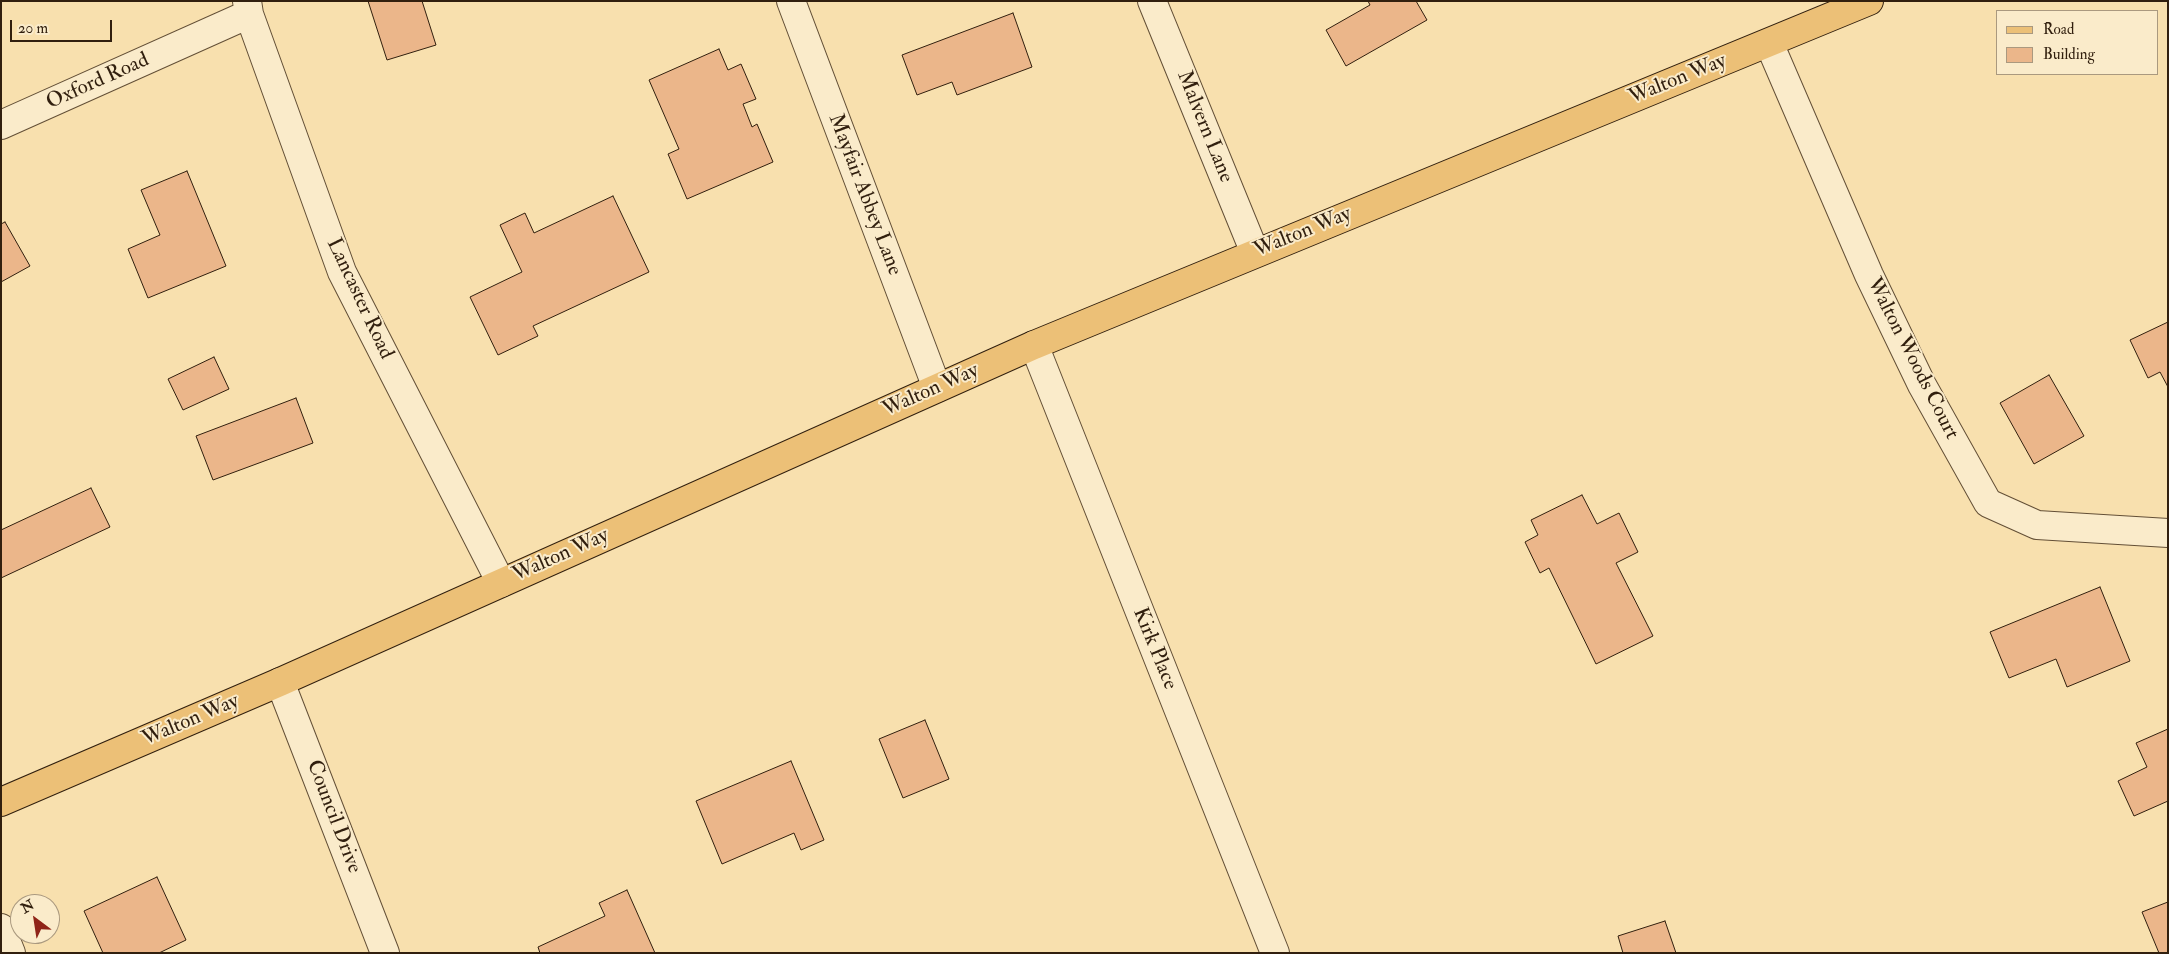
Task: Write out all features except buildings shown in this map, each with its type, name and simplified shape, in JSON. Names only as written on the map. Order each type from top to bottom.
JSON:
[{"type":"main road","name":"Walton Way","points":[[1,802],[280,682],[1034,345],[1869,1]]},
{"type":"street","name":"Mayfair Abbey Lane","points":[[791,1],[937,388]]},
{"type":"street","name":"Malvern Lane","points":[[1152,1],[1255,253]]},
{"type":"street","name":"Oxford Road","points":[[1,126],[248,8]]},
{"type":"street","name":"Lancaster Road","points":[[248,8],[342,272],[501,583]]},
{"type":"street","name":"Walton Woods Court","points":[[1769,42],[1869,276],[1922,385],[1988,504],[2037,525],[2168,533]]},
{"type":"street","name":"Kirk Place","points":[[1034,345],[1275,953]]},
{"type":"street","name":"Council Drive","points":[[280,682],[385,953]]},
{"type":"street","points":[[1,928],[11,953]]}]
